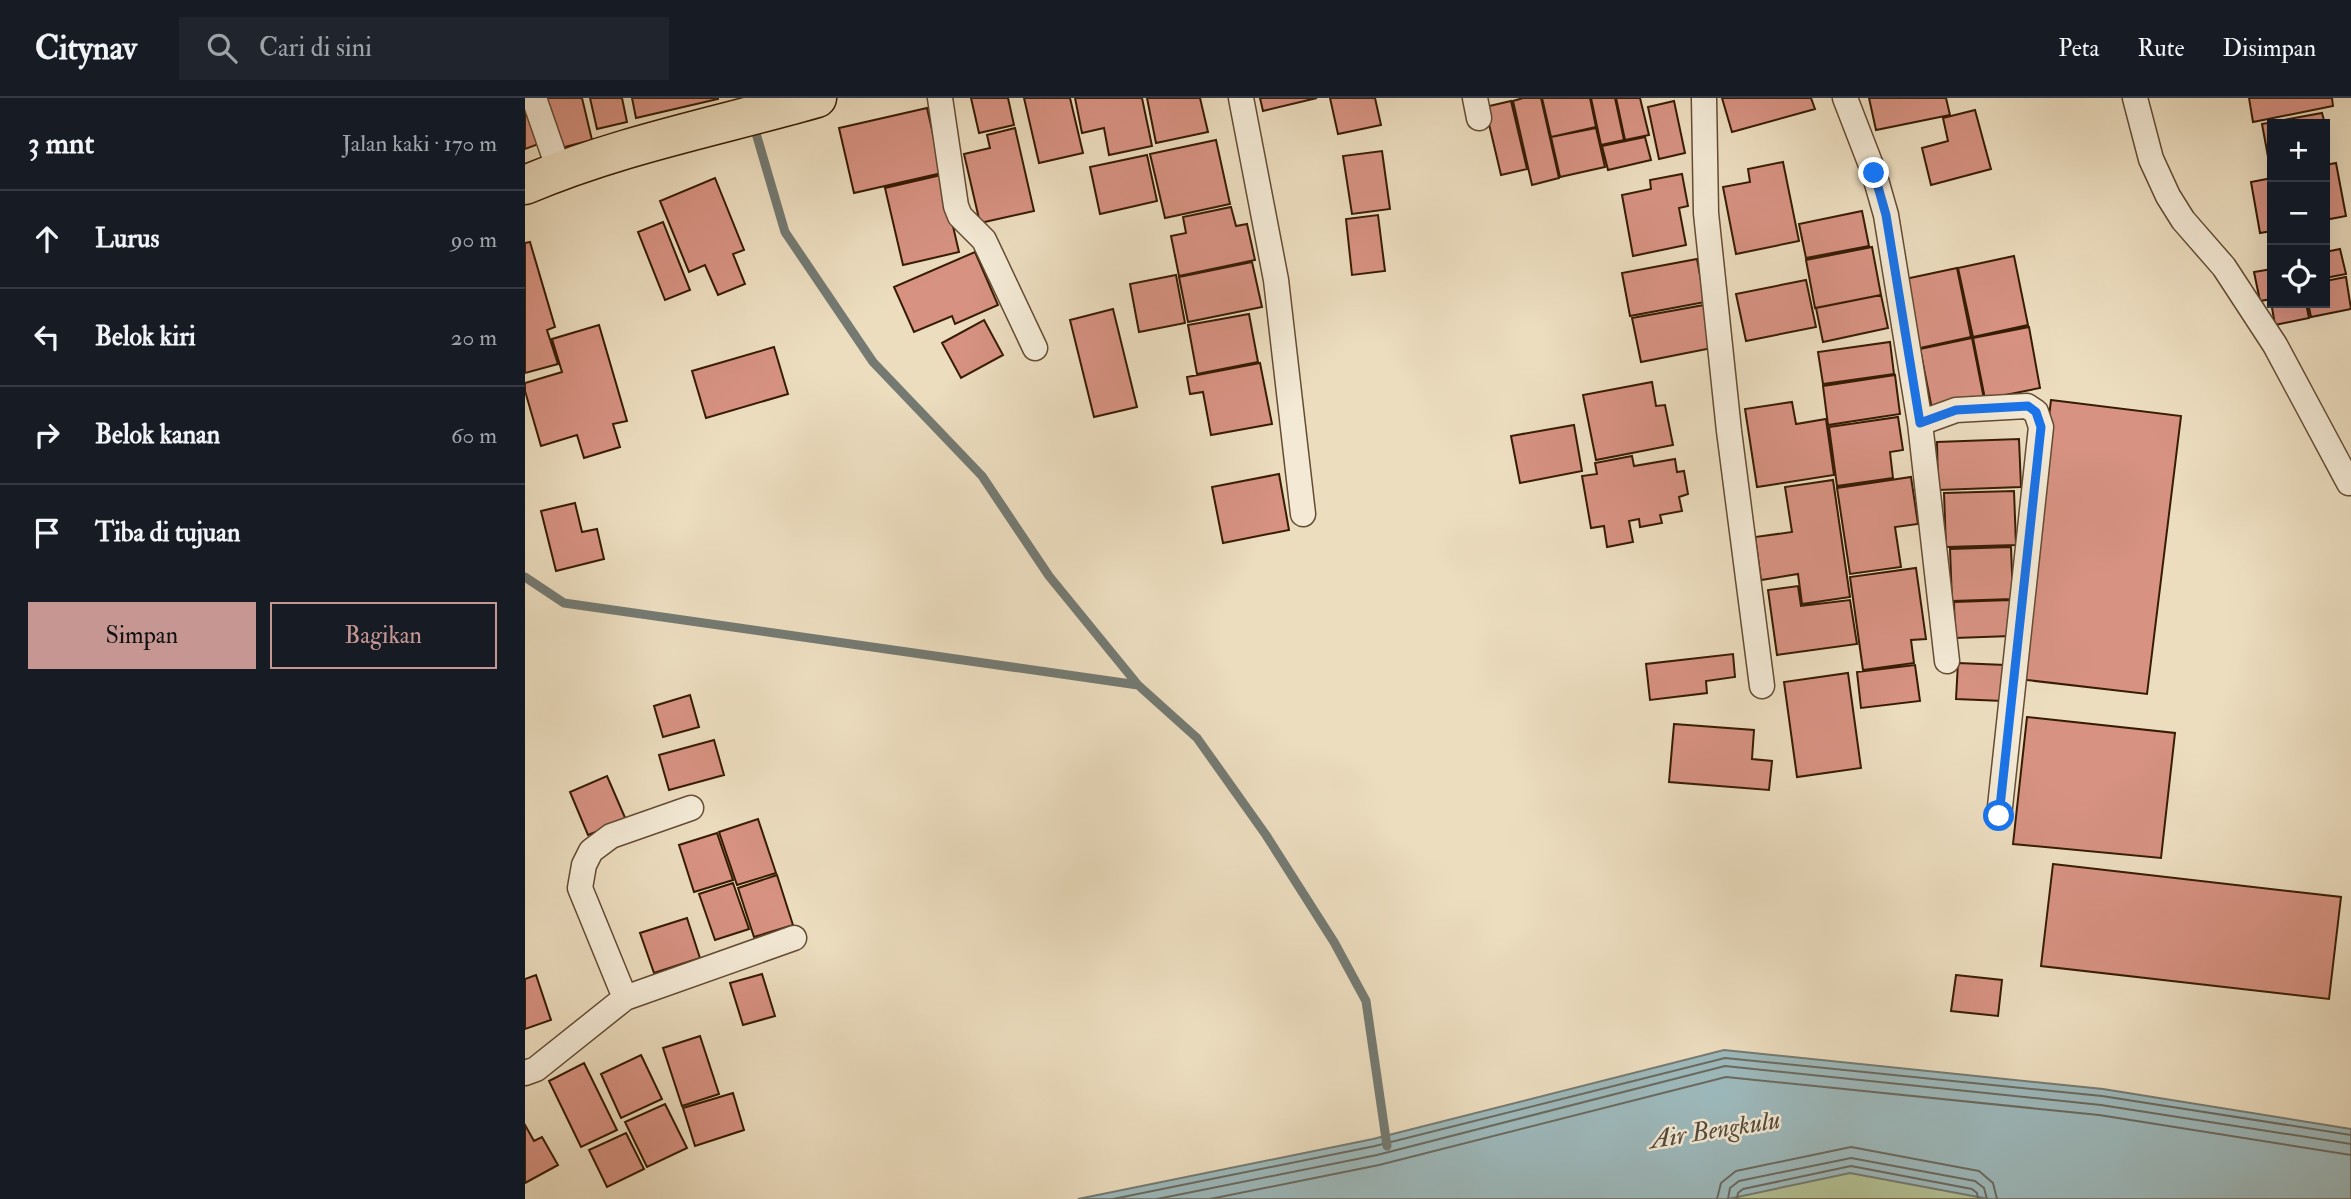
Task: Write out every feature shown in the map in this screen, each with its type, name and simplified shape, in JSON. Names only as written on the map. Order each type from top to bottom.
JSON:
[{"type":"main road","points":[[525,185],[559,170],[681,133],[808,101]]},
{"type":"street","points":[[534,98],[559,170]]},
{"type":"street","points":[[940,98],[956,206],[960,216],[984,240],[1035,348]]},
{"type":"street","points":[[1241,98],[1276,280],[1303,514]]},
{"type":"street","points":[[1704,98],[1706,213],[1729,431],[1762,686]]},
{"type":"street","points":[[1845,98],[1874,173],[1886,215],[1920,423],[1947,661]]},
{"type":"street","points":[[2135,98],[2151,159],[2168,196],[2183,220],[2224,267],[2274,345],[2349,482]]},
{"type":"street","points":[[1920,423],[1956,410],[2028,406],[2036,412],[2041,427],[1999,816]]},
{"type":"street","points":[[625,998],[580,888],[584,865],[590,851],[611,836],[691,808]]},
{"type":"street","points":[[525,1073],[536,1069],[625,998],[794,938]]},
{"type":"green space","points":[[1747,1159],[2075,1199],[1611,1199]]},
{"type":"water","name":"Air Bengkulu","points":[[1724,1050],[2103,1089],[2351,1129],[2351,1199],[1989,1199],[1850,1173],[1728,1199],[1078,1199],[1373,1139]]},
{"type":"building","points":[[525,98],[544,142],[525,149]]},
{"type":"building","points":[[544,98],[582,98],[592,140],[557,149]]},
{"type":"building","points":[[590,98],[622,98],[627,122],[597,129]]},
{"type":"building","points":[[632,98],[718,98],[718,99],[636,118]]},
{"type":"building","points":[[971,98],[1008,98],[1014,125],[979,133]]},
{"type":"building","points":[[1024,98],[1070,98],[1083,153],[1039,163]]},
{"type":"building","points":[[1075,98],[1142,98],[1152,146],[1109,155],[1104,128],[1082,133]]},
{"type":"building","points":[[1147,98],[1200,98],[1208,132],[1156,143]]},
{"type":"building","points":[[1260,98],[1317,98],[1263,111]]},
{"type":"building","points":[[1330,98],[1375,98],[1381,125],[1338,134]]},
{"type":"building","points":[[1541,98],[1559,178],[1532,185],[1513,101]]},
{"type":"building","points":[[1542,98],[1590,98],[1596,127],[1551,137]]},
{"type":"building","points":[[1591,98],[1615,98],[1624,140],[1601,145]]},
{"type":"building","points":[[1616,98],[1640,98],[1649,135],[1625,140]]},
{"type":"building","points":[[1722,98],[1811,98],[1815,109],[1732,132]]},
{"type":"building","points":[[1869,98],[1946,98],[1950,115],[1876,130]]},
{"type":"building","points":[[2249,98],[2332,98],[2333,106],[2253,122]]},
{"type":"building","points":[[1511,101],[1527,169],[1501,175],[1485,107]]},
{"type":"building","points":[[1674,101],[1685,153],[1659,159],[1648,107]]},
{"type":"building","points":[[927,108],[942,173],[854,193],[839,128]]},
{"type":"building","points":[[1975,110],[1991,169],[1931,185],[1922,148],[1948,141],[1943,118]]},
{"type":"building","points":[[2322,113],[2324,119],[2289,119]]},
{"type":"building","points":[[2267,123],[2267,151],[2262,124]]},
{"type":"building","points":[[1015,128],[1034,211],[980,223],[964,154],[990,148],[987,135]]},
{"type":"building","points":[[1596,128],[1605,167],[1560,177],[1551,137]]},
{"type":"building","points":[[1645,137],[1651,160],[1608,170],[1602,146]]},
{"type":"building","points":[[1216,140],[1230,204],[1165,218],[1150,154]]},
{"type":"building","points":[[1382,151],[1390,209],[1352,214],[1343,156]]},
{"type":"building","points":[[1147,155],[1157,201],[1100,214],[1090,167]]},
{"type":"building","points":[[1783,162],[1799,241],[1736,254],[1723,187],[1750,182],[1748,169]]},
{"type":"building","points":[[2336,163],[2346,216],[2330,219],[2330,182],[2330,164]]},
{"type":"building","points":[[1682,174],[1688,206],[1679,208],[1686,245],[1633,256],[1622,195],[1651,189],[1650,180]]},
{"type":"building","points":[[941,175],[959,252],[903,265],[885,188]]},
{"type":"building","points":[[715,178],[744,250],[733,254],[745,284],[718,295],[705,265],[689,272],[660,201]]},
{"type":"building","points":[[2267,179],[2267,232],[2260,233],[2251,182]]},
{"type":"building","points":[[1231,207],[1236,226],[1247,224],[1255,260],[1179,276],[1171,236],[1186,233],[1183,217]]},
{"type":"building","points":[[1862,211],[1869,246],[1806,258],[1799,224]]},
{"type":"building","points":[[1378,215],[1385,271],[1352,275],[1346,219]]},
{"type":"building","points":[[663,222],[690,290],[665,300],[638,232]]},
{"type":"building","points":[[530,242],[555,327],[547,330],[558,364],[525,373],[525,243]]},
{"type":"building","points":[[1872,247],[1881,295],[1815,308],[1806,260]]},
{"type":"building","points":[[2340,249],[2346,274],[2330,277],[2330,251]]},
{"type":"building","points":[[975,252],[998,305],[955,324],[952,316],[914,332],[894,287]]},
{"type":"building","points":[[2014,256],[2028,325],[1973,337],[1958,268]]},
{"type":"building","points":[[1697,259],[1705,302],[1630,316],[1622,273]]},
{"type":"building","points":[[1252,262],[1262,307],[1188,322],[1179,277]]},
{"type":"building","points":[[1957,268],[1971,337],[1920,348],[1905,279]]},
{"type":"building","points":[[2267,270],[2267,300],[2260,301],[2254,272]]},
{"type":"building","points":[[1176,275],[1185,323],[1139,332],[1130,284]]},
{"type":"building","points":[[2346,277],[2351,309],[2311,317],[2309,308],[2330,308],[2330,280]]},
{"type":"building","points":[[1806,280],[1816,327],[1746,341],[1736,294]]},
{"type":"building","points":[[1881,295],[1888,328],[1823,342],[1816,308]]},
{"type":"building","points":[[1704,305],[1712,348],[1641,362],[1632,318]]},
{"type":"building","points":[[2272,308],[2307,308],[2309,318],[2275,325]]},
{"type":"building","points":[[1113,309],[1137,407],[1094,417],[1070,320]]},
{"type":"building","points":[[1249,314],[1258,362],[1197,374],[1188,325]]},
{"type":"building","points":[[984,320],[1003,355],[961,378],[942,343]]},
{"type":"building","points":[[599,325],[627,421],[613,424],[620,447],[584,458],[577,435],[541,446],[525,383],[562,372],[552,339]]},
{"type":"building","points":[[2029,327],[2040,388],[1985,399],[1973,338]]},
{"type":"building","points":[[1972,338],[1984,399],[1932,409],[1920,349]]},
{"type":"building","points":[[1890,342],[1894,374],[1823,384],[1818,352]]},
{"type":"building","points":[[774,347],[788,394],[706,418],[692,371]]},
{"type":"building","points":[[1260,363],[1272,424],[1211,435],[1203,392],[1190,394],[1187,377]]},
{"type":"building","points":[[1895,375],[1900,414],[1828,425],[1823,386]]},
{"type":"building","points":[[1652,382],[1656,406],[1665,405],[1673,445],[1596,460],[1583,395]]},
{"type":"building","points":[[2051,400],[2181,416],[2147,694],[2018,679]]},
{"type":"building","points":[[1792,402],[1796,424],[1826,419],[1834,475],[1757,487],[1745,409]]},
{"type":"building","points":[[1898,417],[1903,450],[1890,452],[1893,478],[1837,486],[1829,427]]},
{"type":"building","points":[[1574,425],[1582,471],[1520,483],[1511,436]]},
{"type":"building","points":[[2019,439],[2021,487],[1938,490],[1937,442]]},
{"type":"building","points":[[1632,456],[1634,466],[1675,459],[1677,472],[1684,471],[1688,494],[1679,497],[1682,511],[1660,515],[1662,523],[1640,527],[1639,519],[1629,521],[1633,542],[1607,547],[1604,526],[1591,528],[1582,476],[1597,474],[1595,463]]},
{"type":"building","points":[[1279,474],[1289,530],[1223,543],[1212,487]]},
{"type":"building","points":[[1911,477],[1918,524],[1895,527],[1901,567],[1850,574],[1837,488]]},
{"type":"building","points":[[1833,480],[1850,597],[1802,604],[1798,574],[1761,580],[1755,537],[1792,532],[1785,487]]},
{"type":"building","points":[[2014,491],[2016,545],[1946,547],[1944,493]]},
{"type":"building","points":[[575,503],[582,532],[597,529],[604,559],[556,571],[541,511]]},
{"type":"building","points":[[2011,547],[2013,599],[1952,601],[1950,549]]},
{"type":"building","points":[[1916,568],[1926,639],[1911,640],[1914,663],[1863,670],[1850,577]]},
{"type":"building","points":[[1798,586],[1801,606],[1850,600],[1857,644],[1777,655],[1768,590]]},
{"type":"building","points":[[2010,600],[2011,636],[1955,638],[1954,602]]},
{"type":"building","points":[[1733,654],[1735,677],[1706,681],[1707,693],[1650,700],[1646,664]]},
{"type":"building","points":[[1958,663],[2005,665],[2003,701],[1956,699]]},
{"type":"building","points":[[1915,665],[1920,701],[1861,708],[1857,672]]},
{"type":"building","points":[[1848,673],[1861,768],[1797,777],[1784,682]]},
{"type":"building","points":[[690,695],[699,727],[663,737],[654,706]]},
{"type":"building","points":[[2027,717],[2175,733],[2161,858],[2013,844]]},
{"type":"building","points":[[1674,724],[1754,730],[1752,759],[1772,761],[1769,790],[1669,782]]},
{"type":"building","points":[[714,740],[724,775],[669,790],[659,755]]},
{"type":"building","points":[[607,776],[626,820],[588,835],[570,792]]},
{"type":"building","points":[[758,819],[776,873],[737,885],[719,832]]},
{"type":"building","points":[[717,833],[733,880],[694,892],[679,845]]},
{"type":"building","points":[[2053,864],[2341,897],[2329,999],[2041,966]]},
{"type":"building","points":[[777,875],[793,925],[754,937],[738,888]]},
{"type":"building","points":[[733,883],[749,929],[715,940],[699,894]]},
{"type":"building","points":[[687,918],[700,958],[654,973],[640,933]]},
{"type":"building","points":[[762,974],[775,1016],[743,1025],[730,983]]},
{"type":"building","points":[[536,975],[551,1020],[525,1029],[525,979]]},
{"type":"building","points":[[1956,975],[2002,980],[1998,1016],[1951,1011]]},
{"type":"building","points":[[700,1036],[719,1094],[682,1106],[663,1048]]},
{"type":"building","points":[[641,1055],[662,1099],[621,1118],[601,1074]]},
{"type":"building","points":[[584,1063],[617,1130],[581,1147],[549,1081]]},
{"type":"building","points":[[733,1093],[744,1130],[695,1146],[683,1108]]},
{"type":"building","points":[[665,1104],[687,1148],[647,1167],[625,1122]]},
{"type":"building","points":[[525,1125],[534,1141],[542,1137],[558,1165],[525,1183]]},
{"type":"building","points":[[626,1133],[644,1169],[607,1187],[589,1150]]},
{"type":"waterway","points":[[753,123],[785,232],[873,362],[982,476],[1049,576],[1138,685],[1197,738],[1266,835],[1334,942],[1366,1001],[1387,1146]]},
{"type":"waterway","points":[[525,577],[564,603],[1138,685]]},
{"type":"route","points":[[1874,173],[1886,215],[1920,423],[1956,410],[2028,406],[2036,412],[2041,427],[1999,816]]}]
